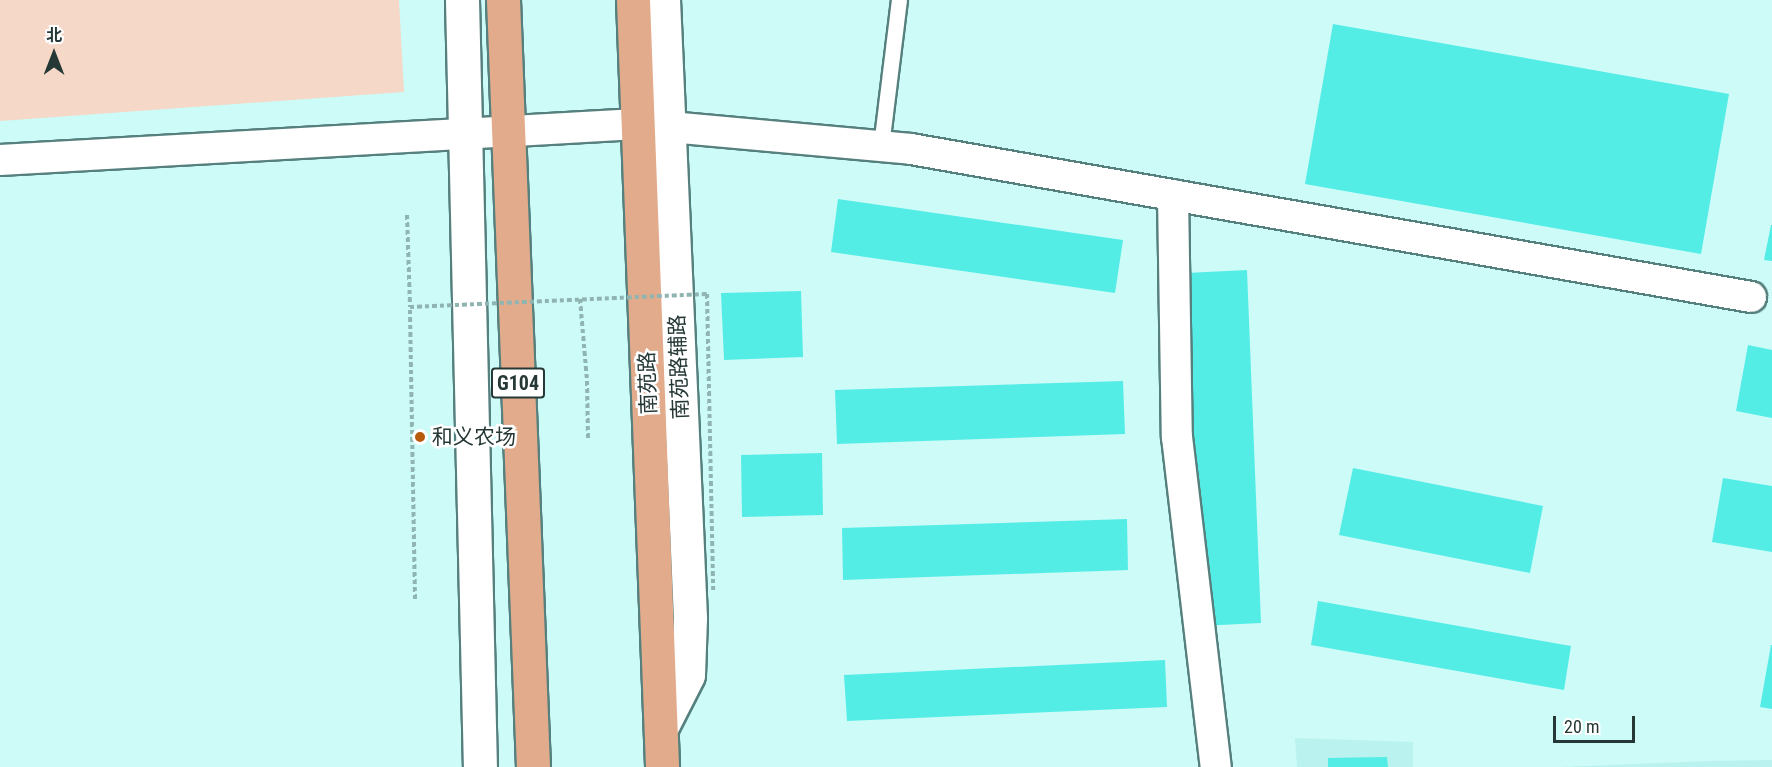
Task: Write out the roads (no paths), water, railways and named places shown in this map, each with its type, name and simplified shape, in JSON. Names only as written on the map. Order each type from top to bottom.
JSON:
[{"type":"highway","name":"G104","points":[[503,0],[532,767]]},
{"type":"highway","name":"南苑路","points":[[633,0],[653,126],[662,767]]},
{"type":"street","points":[[462,0],[469,134],[480,767]]},
{"type":"street","points":[[653,126],[663,0]]},
{"type":"street","points":[[0,160],[653,126],[881,146],[1751,297]]},
{"type":"street","points":[[1173,195],[1177,437],[1216,767]]},
{"type":"lane","points":[[881,146],[900,0]]},
{"type":"place","name":"和义农场","points":[[420,437]]}]
